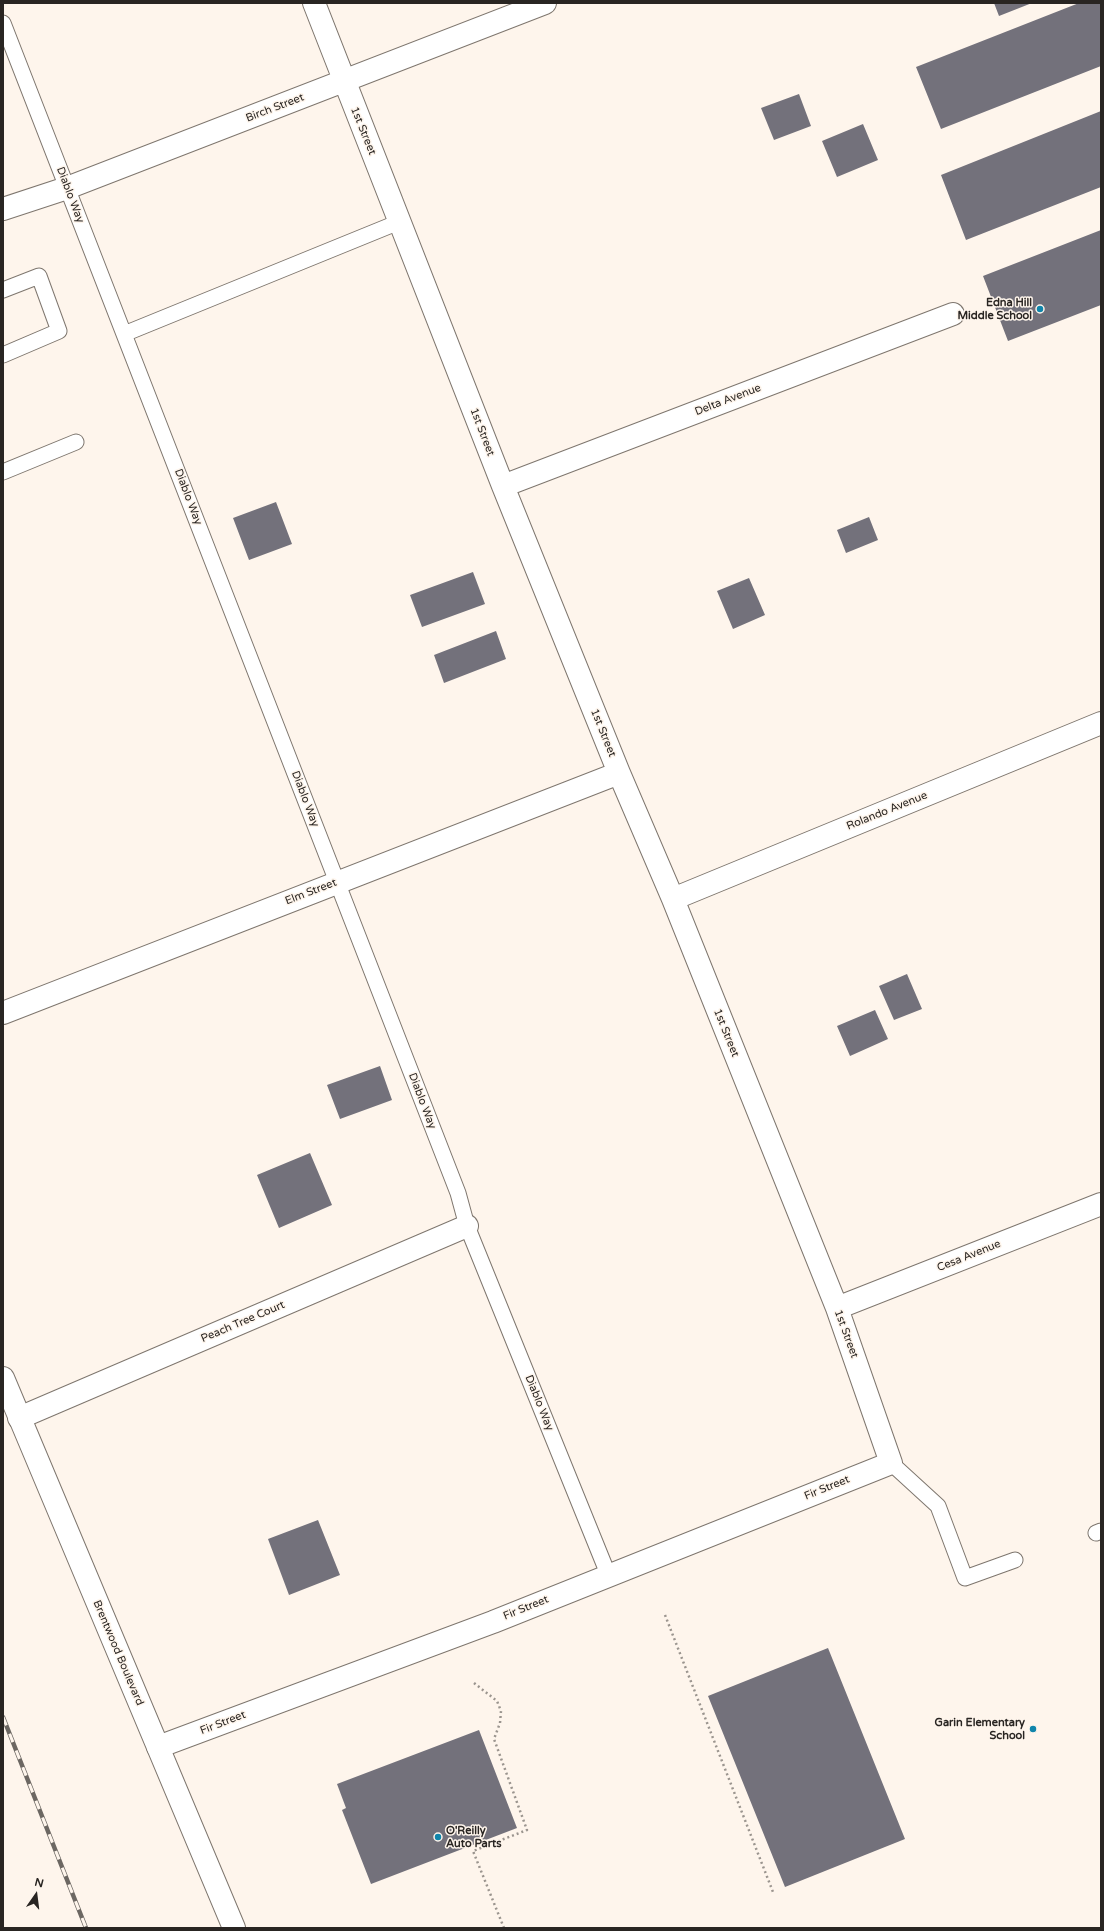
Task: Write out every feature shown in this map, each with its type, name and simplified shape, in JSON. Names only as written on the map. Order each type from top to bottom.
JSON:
[{"type":"street","name":"1st Street","points":[[314,3],[503,486],[837,1308],[891,1463]]},
{"type":"street","name":"Birch Street","points":[[3,208],[67,188],[545,3]]},
{"type":"street","name":"Delta Avenue","points":[[503,486],[953,314]]},
{"type":"street","name":"Rolando Avenue","points":[[672,899],[1101,723]]},
{"type":"street","name":"Elm Street","points":[[3,1013],[619,773]]},
{"type":"street","name":"Cesa Avenue","points":[[837,1308],[1101,1204]]},
{"type":"street","name":"Peach Tree Court","points":[[19,1418],[467,1226]]},
{"type":"street","name":"Brentwood Boulevard","points":[[3,1378],[234,1928]]},
{"type":"street","name":"Fir Street","points":[[158,1747],[493,1622],[608,1574],[891,1463]]},
{"type":"lane","name":"Diablo Way","points":[[3,23],[458,1192],[467,1226],[608,1574]]},
{"type":"lane","points":[[124,334],[399,222]]},
{"type":"lane","points":[[3,290],[39,276],[59,331],[3,355]]},
{"type":"lane","points":[[3,472],[76,442]]},
{"type":"lane","points":[[891,1463],[938,1506],[965,1578],[1015,1560]]},
{"type":"path","points":[[665,1615],[773,1892]]},
{"type":"path","points":[[474,1683],[497,1701],[501,1711],[500,1723],[494,1739],[527,1830],[473,1851],[504,1928]]},
{"type":"building","points":[[994,3],[1032,3],[999,16]]},
{"type":"building","points":[[1079,3],[1101,3],[1101,66],[941,129],[916,67]]},
{"type":"building","points":[[799,94],[811,126],[774,140],[761,108]]},
{"type":"building","points":[[1101,111],[1101,187],[966,240],[941,175]]},
{"type":"building","points":[[863,124],[878,160],[837,177],[822,141]]},
{"type":"building","points":[[1101,230],[1101,305],[1008,341],[983,276]]},
{"type":"building","points":[[276,502],[292,544],[249,560],[233,518]]},
{"type":"building","points":[[869,517],[878,540],[846,553],[837,530]]},
{"type":"building","points":[[473,572],[485,604],[422,627],[410,595]]},
{"type":"building","points":[[749,578],[765,615],[733,629],[717,591]]},
{"type":"building","points":[[496,631],[506,659],[444,683],[434,655]]},
{"type":"building","points":[[907,974],[922,1009],[894,1020],[879,986]]},
{"type":"building","points":[[875,1010],[888,1039],[850,1056],[837,1026]]},
{"type":"building","points":[[380,1066],[392,1100],[340,1119],[327,1085]]},
{"type":"building","points":[[310,1153],[332,1205],[279,1228],[257,1175]]},
{"type":"building","points":[[318,1520],[340,1575],[289,1595],[268,1539]]},
{"type":"building","points":[[828,1648],[905,1839],[785,1887],[708,1696]]},
{"type":"building","points":[[479,1730],[517,1828],[371,1884],[342,1810],[346,1808],[337,1784]]},
{"type":"railway","points":[[3,1717],[86,1928]]},
{"type":"place","name":"Edna Hill Middle School","points":[[1040,309]]},
{"type":"place","name":"Garin Elementary School","points":[[1033,1729]]},
{"type":"place","name":"O'Reilly Auto Parts","points":[[438,1837]]}]
